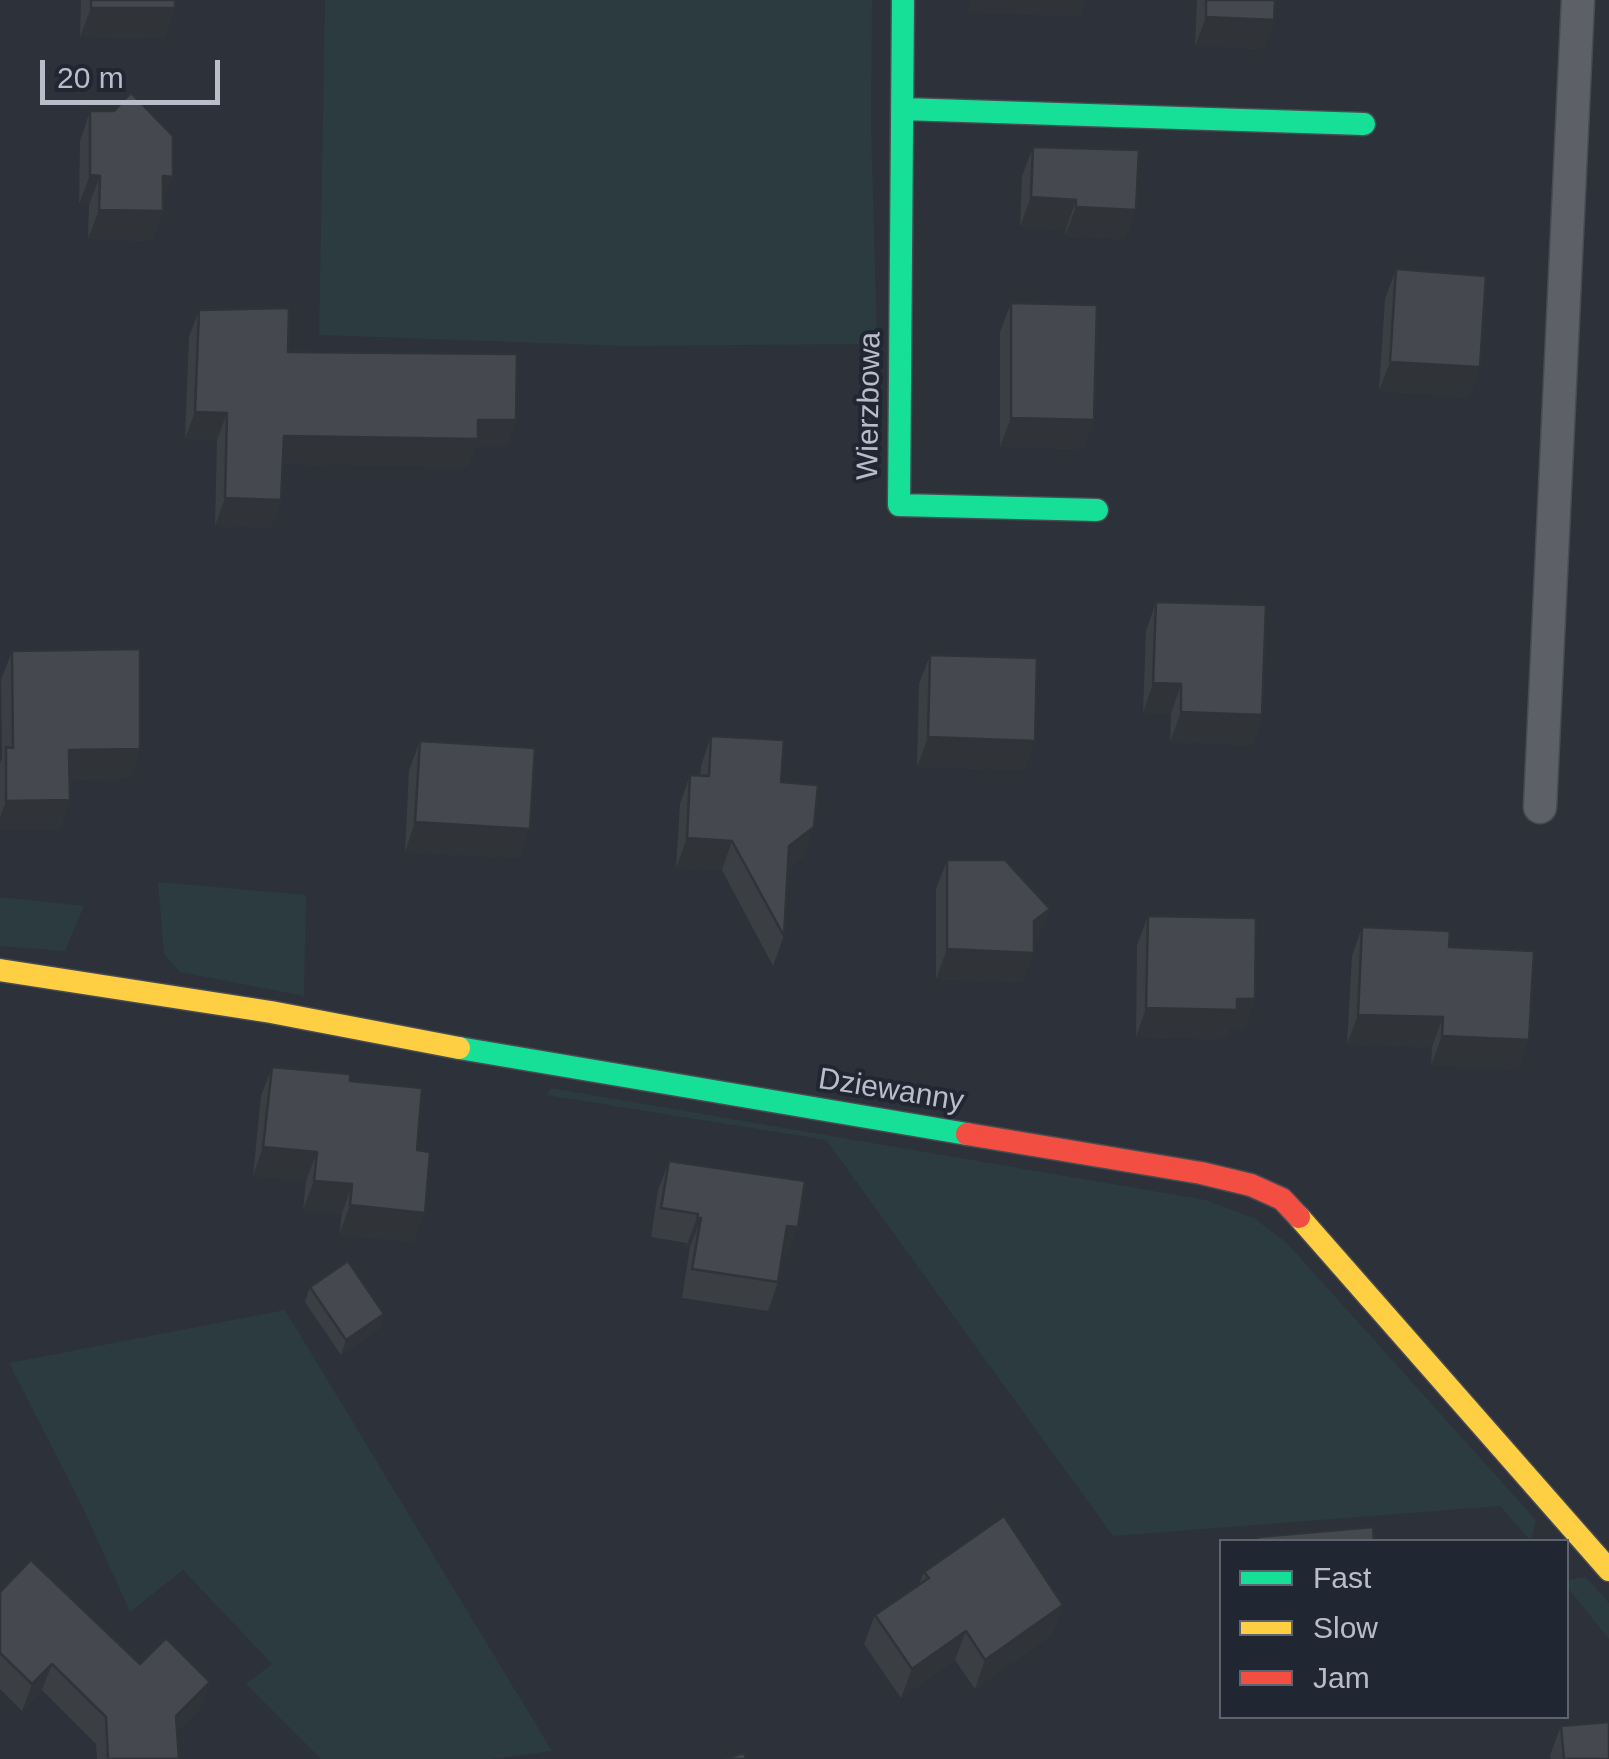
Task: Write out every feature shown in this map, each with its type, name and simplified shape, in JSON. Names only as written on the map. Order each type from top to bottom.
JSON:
[{"type":"street","name":"Wierzbowa","points":[[903,0],[898,505],[1097,510]]},
{"type":"street","points":[[904,108],[1364,124]]},
{"type":"street","name":"Dziewanny","points":[[0,970],[272,1012],[518,1060],[1252,1184],[1282,1199],[1329,1248],[1609,1570]]},
{"type":"lane","points":[[1540,807],[1578,0]]},
{"type":"shaded area","points":[[325,0],[872,0],[877,344],[626,346],[319,335]]},
{"type":"shaded area","points":[[158,882],[306,895],[304,996],[180,972],[164,954]]},
{"type":"shaded area","points":[[0,897],[84,906],[65,951],[0,946]]},
{"type":"shaded area","points":[[551,1088],[1206,1200],[1254,1218],[1287,1243],[1536,1520],[1531,1539],[1500,1506],[1113,1536],[826,1140],[546,1095]]},
{"type":"shaded area","points":[[285,1310],[552,1751],[492,1759],[321,1759],[246,1684],[272,1664],[183,1570],[130,1612],[83,1508],[9,1363]]},
{"type":"shaded area","points":[[1586,1577],[1609,1603],[1609,1639],[1569,1589],[1569,1580]]},
{"type":"building","points":[[91,0],[175,0],[175,8],[91,8]]},
{"type":"building","points":[[1206,0],[1275,0],[1274,20],[1206,17]]},
{"type":"building","points":[[131,93],[173,136],[173,177],[163,176],[163,211],[99,210],[100,176],[90,175],[90,111],[114,111]]},
{"type":"building","points":[[1033,147],[1139,150],[1136,210],[1076,207],[1076,200],[1031,197]]},
{"type":"building","points":[[1396,269],[1486,276],[1480,367],[1390,362]]},
{"type":"building","points":[[1011,303],[1097,305],[1094,420],[1011,418]]},
{"type":"building","points":[[289,308],[288,352],[517,354],[516,420],[478,420],[478,439],[284,436],[281,500],[225,498],[227,413],[195,412],[199,310]]},
{"type":"building","points":[[1156,602],[1266,605],[1262,715],[1181,712],[1181,684],[1153,683]]},
{"type":"building","points":[[140,649],[140,749],[69,750],[70,800],[6,801],[6,747],[13,748],[12,651]]},
{"type":"building","points":[[930,655],[1037,658],[1035,741],[928,737]]},
{"type":"building","points":[[711,736],[784,740],[781,782],[818,785],[814,827],[789,846],[784,936],[732,841],[687,838],[690,775],[709,776]]},
{"type":"building","points":[[420,741],[535,748],[530,829],[415,822]]},
{"type":"building","points":[[947,860],[1005,860],[1050,909],[1034,921],[1034,953],[947,949]]},
{"type":"building","points":[[1148,916],[1256,918],[1255,999],[1237,999],[1237,1010],[1146,1008]]},
{"type":"building","points":[[1362,927],[1450,931],[1449,947],[1534,951],[1529,1040],[1442,1036],[1443,1017],[1358,1015]]},
{"type":"building","points":[[272,1067],[350,1074],[350,1081],[422,1088],[417,1150],[430,1152],[425,1213],[350,1205],[352,1184],[314,1181],[317,1152],[263,1147]]},
{"type":"building","points":[[669,1161],[805,1181],[798,1227],[787,1226],[778,1282],[692,1269],[701,1218],[697,1218],[698,1214],[661,1208]]},
{"type":"building","points":[[348,1261],[384,1314],[346,1340],[310,1287]]},
{"type":"building","points":[[1004,1516],[1063,1605],[985,1660],[966,1631],[912,1669],[875,1615],[929,1578],[924,1572]]},
{"type":"building","points":[[1373,1527],[1374,1539],[1258,1539]]},
{"type":"building","points":[[31,1560],[140,1664],[166,1638],[210,1682],[176,1716],[179,1759],[108,1759],[106,1717],[52,1664],[32,1684],[0,1653],[0,1592]]},
{"type":"building","points":[[1609,1722],[1609,1759],[1564,1759],[1561,1726]]},
{"type":"building","points":[[744,1753],[746,1759],[724,1759]]},
{"type":"traffic: fast","points":[[903,0],[899,505],[1097,510]]},
{"type":"traffic: fast","points":[[903,109],[1364,124]]},
{"type":"traffic: fast","points":[[459,1048],[967,1134]]},
{"type":"traffic: slow","points":[[0,970],[271,1012],[459,1048]]},
{"type":"traffic: slow","points":[[1299,1217],[1609,1570]]},
{"type":"traffic: jam","points":[[967,1134],[1251,1185],[1282,1199],[1299,1217]]}]
